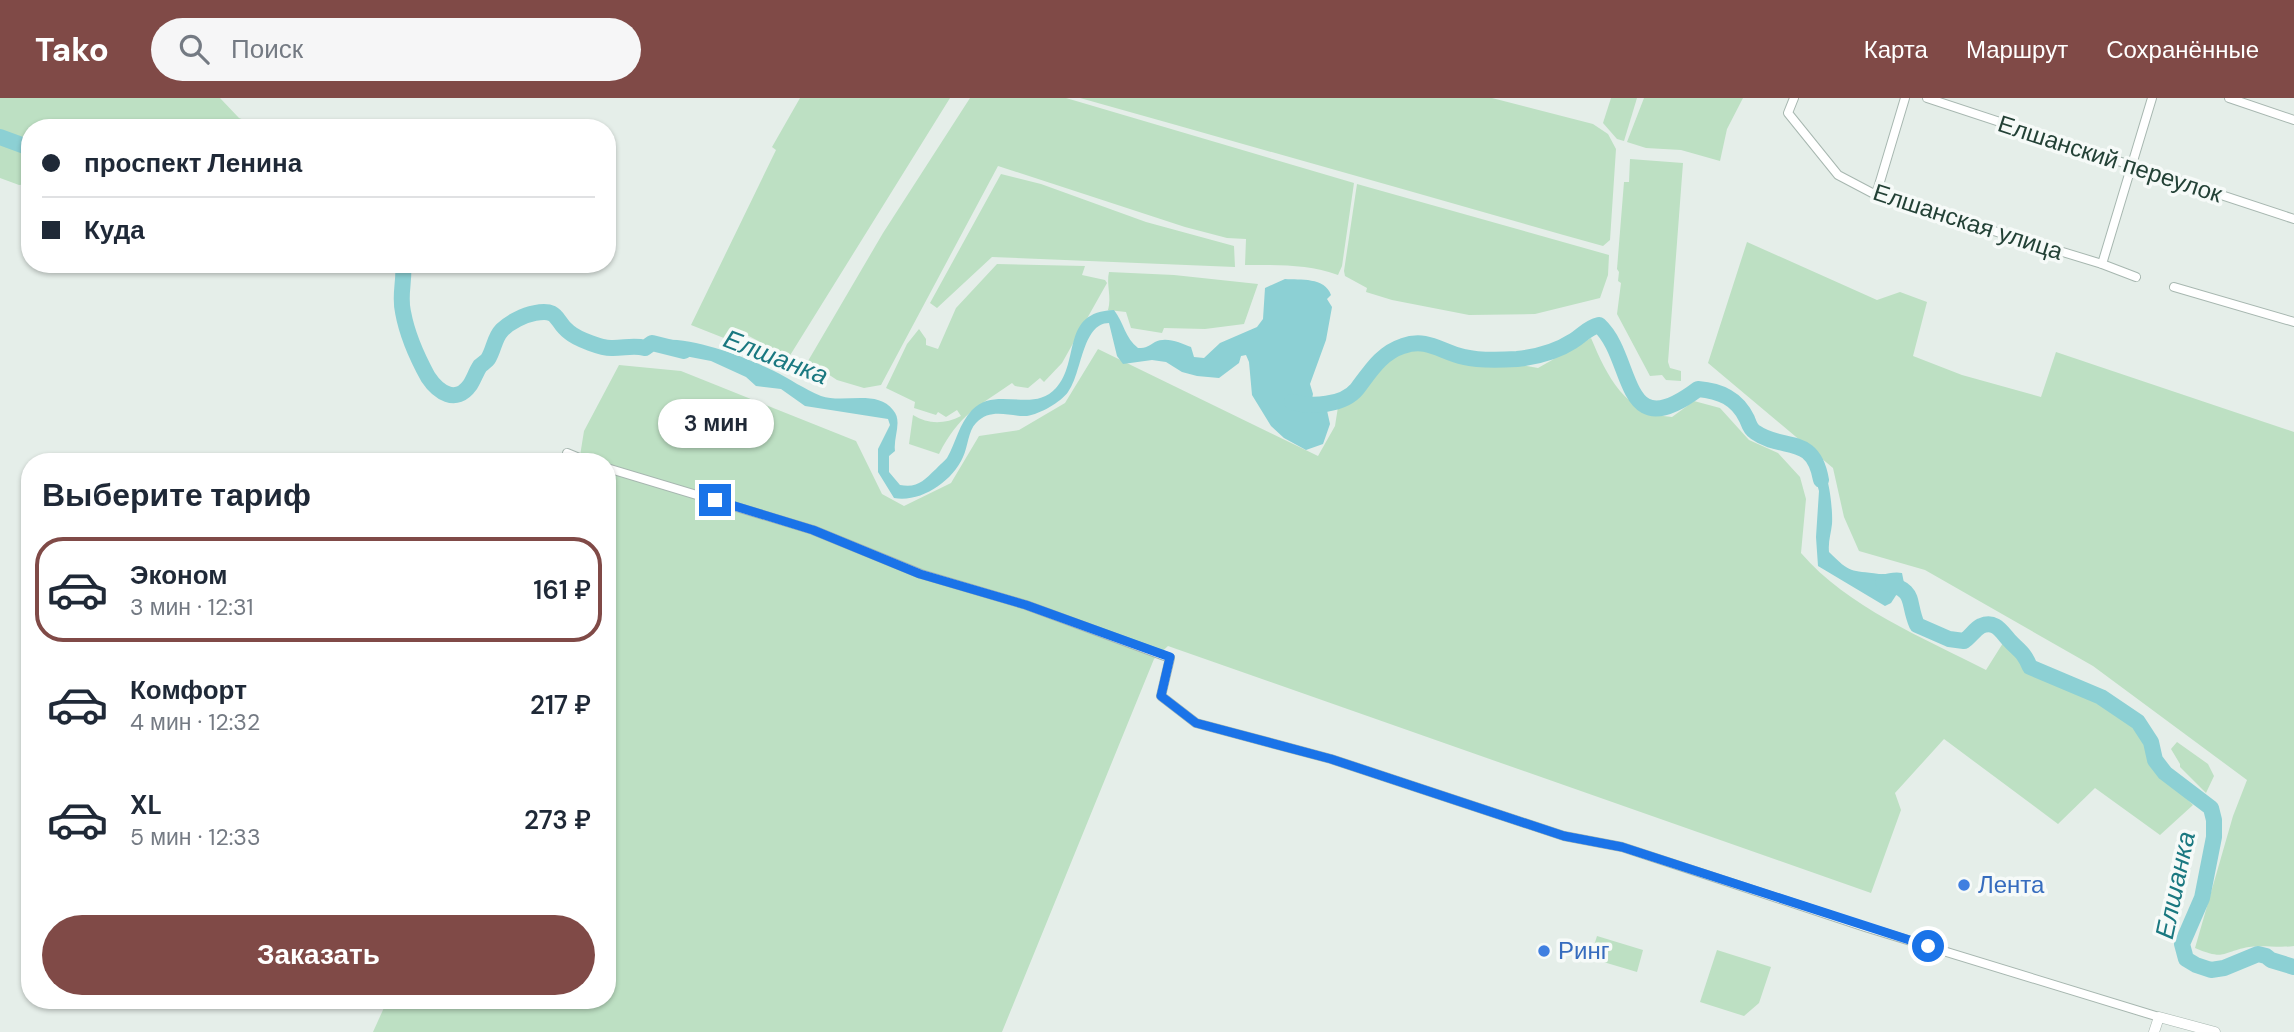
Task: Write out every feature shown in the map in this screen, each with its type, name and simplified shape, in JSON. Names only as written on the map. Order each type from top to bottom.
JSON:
[{"type":"street","name":"Елшанская улица","points":[[1794,98],[1788,113],[1838,175],[1876,195],[2102,264],[2136,277]]},
{"type":"street","points":[[1876,195],[1905,98]]},
{"type":"street","name":"Елшанский переулок","points":[[1927,98],[2294,219]]},
{"type":"street","points":[[2102,264],[2152,98]]},
{"type":"street","points":[[2229,98],[2294,120]]},
{"type":"street","points":[[2174,287],[2294,322]]},
{"type":"street","points":[[616,471],[813,530],[920,574],[1026,605],[1170,657],[1161,696],[1196,723],[1331,759],[1564,836],[1622,847],[1865,927],[2215,1032]]},
{"type":"street","points":[[2154,1032],[2159,1017]]},
{"type":"green space","points":[[0,98],[220,98],[242,119],[21,119],[21,185],[0,178]]},
{"type":"green space","points":[[800,98],[950,98],[789,357],[745,334],[739,344],[691,325],[776,150],[772,147]]},
{"type":"green space","points":[[970,98],[1066,98],[1354,183],[1342,266],[1338,275],[1304,267],[1245,265],[1246,239],[1227,238],[1185,227],[998,166],[881,385],[864,388],[837,380],[808,361],[883,233]]},
{"type":"green space","points":[[1080,98],[1492,98],[1593,124],[1608,134],[1616,149],[1610,240],[1603,246]]},
{"type":"green space","points":[[1611,98],[1637,98],[1624,141],[1617,139],[1603,123]]},
{"type":"green space","points":[[1644,98],[1743,98],[1727,129],[1720,161],[1681,150],[1646,148],[1627,142]]},
{"type":"green space","points":[[1630,159],[1683,163],[1668,362],[1670,368],[1681,371],[1681,381],[1666,380],[1662,375],[1650,376],[1617,314],[1621,283],[1618,281],[1617,269],[1624,182],[1629,182]]},
{"type":"green space","points":[[1001,174],[1041,184],[1146,222],[1234,246],[1235,267],[992,257],[937,308],[930,303]]},
{"type":"green space","points":[[1357,184],[1609,255],[1608,275],[1600,298],[1535,314],[1469,315],[1392,300],[1366,292],[1367,288],[1345,276],[1344,271]]},
{"type":"green space","points":[[1747,242],[1877,300],[1900,292],[1927,302],[1913,356],[1962,375],[2041,397],[2056,352],[2294,432],[2294,946],[2249,947],[2218,955],[2195,948],[2233,816],[2247,780],[2093,666],[1925,570],[1859,551],[1844,517],[1833,468],[1708,363]]},
{"type":"green space","points":[[997,264],[1085,266],[1082,275],[1105,280],[1107,283],[1062,363],[1044,382],[1040,378],[1028,388],[1012,383],[970,412],[954,429],[939,454],[909,444],[913,415],[937,422],[961,416],[957,410],[946,417],[938,412],[936,415],[914,408],[915,402],[886,388],[907,344],[919,329],[926,339],[926,345],[938,349],[956,308]]},
{"type":"green space","points":[[1109,272],[1174,275],[1258,284],[1244,324],[1205,329],[1164,328],[1162,333],[1131,328],[1126,312],[1108,310]]},
{"type":"green space","points":[[1591,338],[1611,379],[1630,401],[1642,409],[1672,417],[1694,401],[1720,408],[1749,440],[1778,453],[1800,477],[1806,499],[1801,553],[1841,590],[1887,620],[1986,670],[2003,643],[2143,732],[2147,758],[2193,805],[2160,835],[2095,788],[2058,824],[1944,739],[1895,793],[1901,810],[1871,893],[1168,646],[1154,659],[1002,1032],[373,1032],[383,1009],[616,1009],[616,453],[580,453],[584,431],[619,365],[681,371],[856,441],[882,494],[904,506],[951,483],[979,436],[1019,430],[1065,403],[1098,349],[1318,456],[1335,426],[1338,407],[1396,353],[1420,346],[1538,368]]},
{"type":"green space","points":[[2177,742],[2208,764],[2214,776],[2206,793],[2180,767],[2171,749]]},
{"type":"green space","points":[[1597,936],[1643,950],[1637,972],[1590,958]]},
{"type":"green space","points":[[1717,950],[1771,967],[1759,1003],[1744,1016],[1700,1002]]},
{"type":"water","points":[[1285,279],[1318,282],[1328,289],[1331,295],[1327,299],[1332,307],[1326,340],[1310,384],[1313,394],[1311,404],[1320,409],[1326,406],[1330,424],[1323,444],[1306,450],[1284,438],[1271,426],[1252,395],[1246,355],[1241,356],[1239,363],[1219,378],[1182,372],[1166,362],[1152,360],[1123,364],[1117,356],[1109,323],[1100,325],[1093,331],[1073,384],[1060,400],[1032,415],[994,414],[982,418],[973,426],[963,457],[951,475],[934,489],[904,499],[894,498],[878,472],[878,449],[890,425],[888,419],[805,406],[781,389],[756,386],[746,377],[711,361],[659,351],[665,345],[655,340],[684,341],[731,353],[774,371],[821,396],[839,399],[869,398],[886,404],[896,414],[898,424],[895,451],[889,456],[889,472],[900,485],[911,485],[924,480],[946,459],[964,421],[972,410],[982,403],[1003,399],[1037,399],[1056,388],[1068,365],[1079,328],[1086,319],[1097,313],[1114,310],[1130,340],[1138,348],[1159,340],[1169,340],[1191,347],[1194,357],[1204,358],[1220,343],[1257,327],[1263,319],[1265,288]]},
{"type":"water","points":[[1819,460],[1828,482],[1831,500],[1829,552],[1851,570],[1879,574],[1902,573],[1904,583],[1891,603],[1885,606],[1818,566],[1816,537],[1819,491],[1816,461]]},
{"type":"waterway","name":"Елшанка","points":[[0,137],[21,145]]},
{"type":"waterway","name":"Елшанка","points":[[403,273],[402,306],[410,337],[428,377],[448,394],[465,391],[480,366],[488,359],[502,330],[517,319],[535,313],[549,312],[573,335],[603,347],[645,348],[652,343],[684,351]]},
{"type":"waterway","name":"Елшанка","points":[[1292,402],[1317,405],[1344,399],[1357,389],[1382,358],[1403,346],[1419,343],[1470,358],[1517,359],[1560,348],[1599,325],[1619,357],[1633,392],[1642,403],[1655,409],[1673,405],[1698,389],[1721,394],[1738,406],[1755,432],[1804,449],[1811,455],[1821,480]]},
{"type":"waterway","name":"Елшанка","points":[[1883,582],[1906,593],[1917,625],[1949,639],[1964,641],[1981,626],[1994,625],[2021,652],[2030,667],[2101,697],[2138,722],[2151,742],[2155,760],[2165,773],[2211,808],[2214,820],[2214,837],[2202,898],[2182,944],[2186,959],[2211,970],[2224,968],[2258,954],[2294,967]]},
{"type":"place","name":"Лента","points":[[1964,885]]},
{"type":"place","name":"Ринг","points":[[1544,951]]},
{"type":"route","points":[[715,500],[813,530],[920,574],[1026,605],[1170,657],[1161,696],[1196,723],[1331,759],[1564,836],[1622,847],[1928,946]]}]
